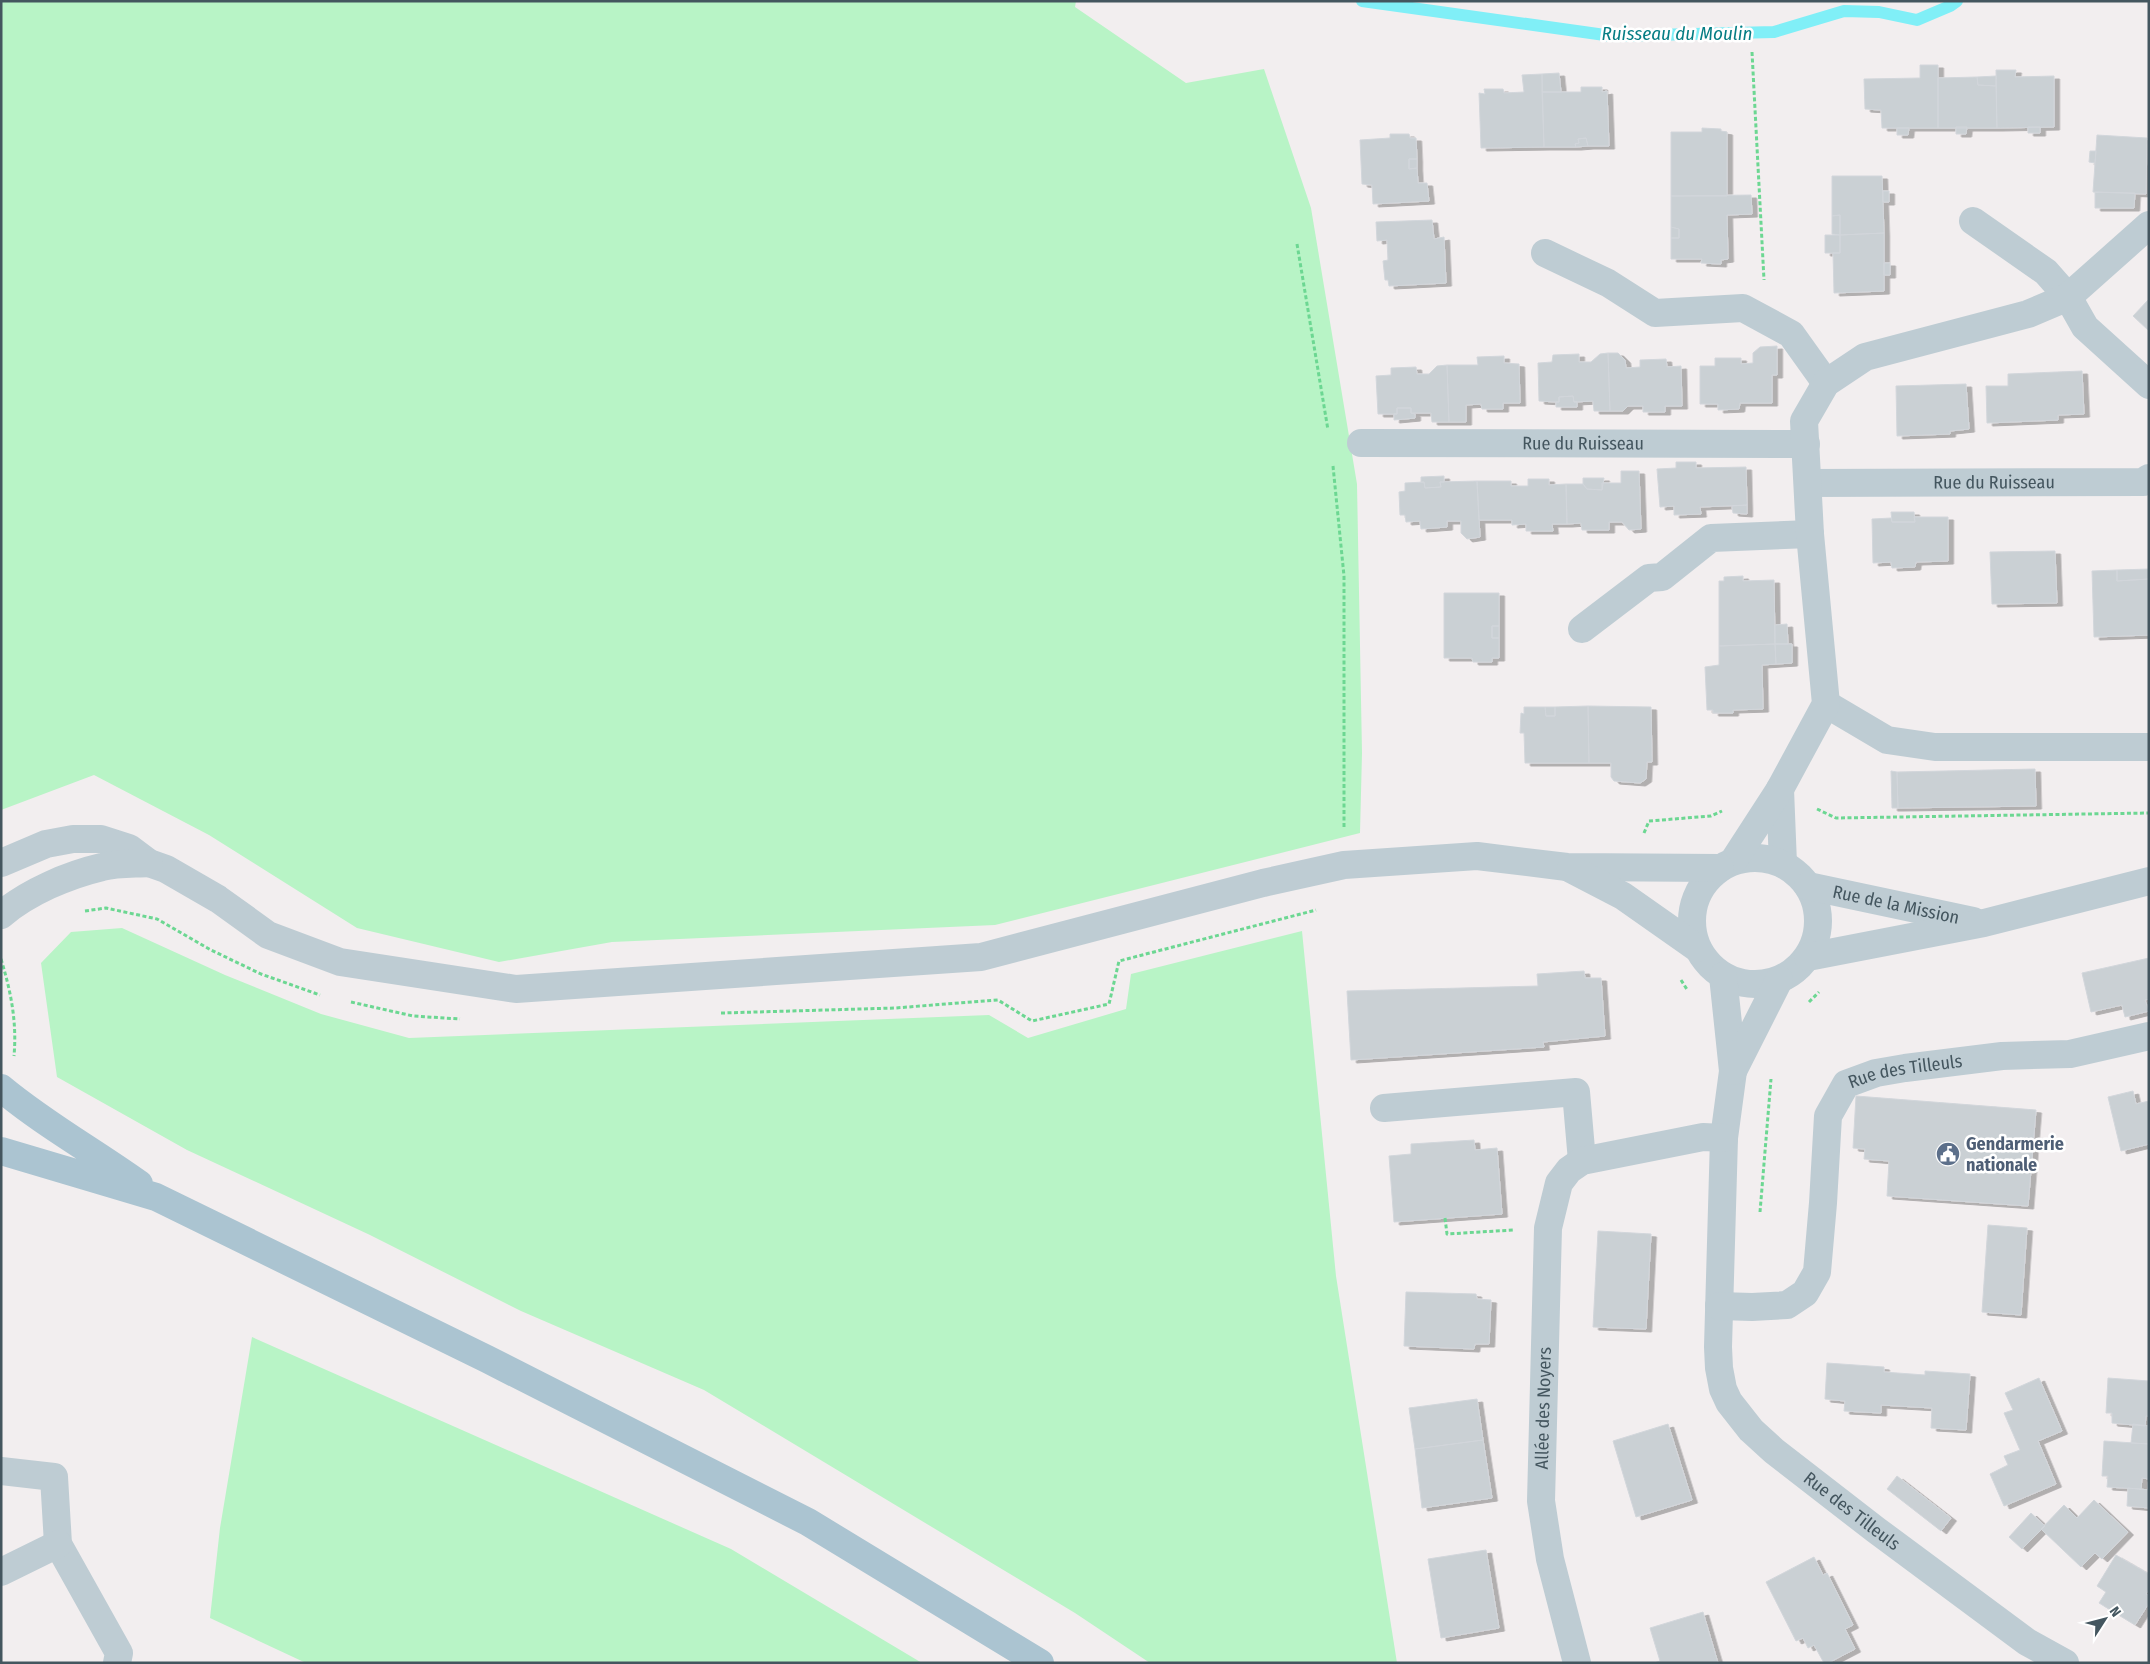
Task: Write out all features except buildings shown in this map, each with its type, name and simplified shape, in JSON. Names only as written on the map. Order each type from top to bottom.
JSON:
[{"type":"main road","points":[[7,1076],[35,1115],[101,1157],[156,1197]]},
{"type":"main road","points":[[1,1151],[156,1197],[487,1359],[808,1522],[1040,1663]]},
{"type":"street","points":[[1973,221],[2046,272],[2068,297],[2085,327],[2149,385]]},
{"type":"street","points":[[1,863],[46,844],[73,839],[101,839],[129,848],[148,863],[166,869],[218,899],[268,935],[340,962],[516,988],[981,957],[1263,883],[1344,865],[1477,856],[1567,867],[1727,864],[1750,858],[1767,858],[1783,864],[1797,873],[1808,886],[1816,903],[1818,922],[1816,940],[1808,956],[1794,971],[1779,980],[1760,984],[1742,983],[1724,976],[1708,964],[1698,948],[1692,931],[1692,913],[1696,895],[1706,880],[1727,864],[1780,789],[1826,704],[1810,534],[1804,421],[1826,383],[1865,357],[2028,314],[2068,297],[2149,225]]},
{"type":"street","points":[[1545,253],[1608,283],[1655,313],[1743,308],[1791,334],[1826,383]]},
{"type":"street","name":"Rue du Ruisseau","points":[[1361,443],[1806,444]]},
{"type":"street","name":"Rue du Ruisseau","points":[[1808,483],[2143,482],[2149,478]]},
{"type":"street","points":[[1582,629],[1648,578],[1662,577],[1710,538],[1810,534]]},
{"type":"street","points":[[1826,704],[1887,740],[1935,747],[2149,747]]},
{"type":"street","points":[[1780,789],[1783,864]]},
{"type":"street","points":[[1,915],[35,893],[70,878],[103,867],[148,863]]},
{"type":"street","points":[[1567,867],[1623,896],[1698,948]]},
{"type":"street","name":"Rue de la Mission","points":[[1808,956],[1984,923],[2149,881]]},
{"type":"street","name":"Rue de la Mission","points":[[1808,886],[1984,923]]},
{"type":"street","name":"Rue des Tilleuls","points":[[1724,976],[1733,1071],[1724,1138],[1719,1368],[1729,1402],[1751,1430],[1774,1451],[1876,1530],[2027,1642],[2065,1663]]},
{"type":"street","name":"Rue des Tilleuls","points":[[1733,1071],[1779,980]]},
{"type":"street","name":"Rue des Tilleuls","points":[[1719,1306],[1787,1305],[1805,1293],[1817,1272],[1828,1116],[1846,1084],[1876,1073],[1905,1068],[2002,1056],[2070,1054],[2149,1036]]},
{"type":"street","points":[[1384,1108],[1576,1092],[1582,1161],[1703,1137],[1724,1138]]},
{"type":"street","name":"Allée des Noyers","points":[[1577,1663],[1550,1559],[1541,1501],[1548,1228],[1559,1184],[1569,1170],[1582,1161]]},
{"type":"street","points":[[1,1471],[54,1478],[58,1544],[119,1653],[117,1663]]},
{"type":"street","points":[[1,1572],[58,1544]]},
{"type":"path","points":[[1752,52],[1767,321]]},
{"type":"path","points":[[1297,244],[1329,436]]},
{"type":"path","points":[[1333,465],[1344,576],[1344,865]]},
{"type":"path","points":[[1780,789],[1836,818],[2149,813]]},
{"type":"path","points":[[1629,867],[1649,822],[1711,816],[1728,808]]},
{"type":"path","points":[[1,959],[14,1009],[16,1037],[7,1076]]},
{"type":"path","points":[[1676,972],[1691,996]]},
{"type":"path","points":[[1445,1218],[1447,1234],[1548,1228]]},
{"type":"green space","points":[[1,1],[1076,1],[1075,7],[1186,83],[1264,69],[1311,208],[1357,484],[1362,753],[1360,833],[995,925],[612,942],[499,962],[357,928],[209,835],[94,775],[1,810]]},
{"type":"green space","points":[[122,928],[225,975],[321,1014],[409,1038],[989,1015],[1028,1038],[1126,1009],[1131,974],[1302,931],[1336,1276],[1397,1663],[1150,1663],[1075,1613],[704,1390],[521,1311],[370,1235],[187,1150],[57,1077],[41,963],[71,932]]},
{"type":"green space","points":[[252,1337],[731,1549],[922,1663],[306,1663],[210,1618],[220,1528]]},
{"type":"waterway","name":"Ruisseau du Moulin","points":[[1362,1],[1612,36],[1774,32],[1844,11],[1879,12],[1917,20],[1950,6],[1957,1]]},
{"type":"place","name":"Gendarmerie nationale","points":[[1948,1154]]}]
